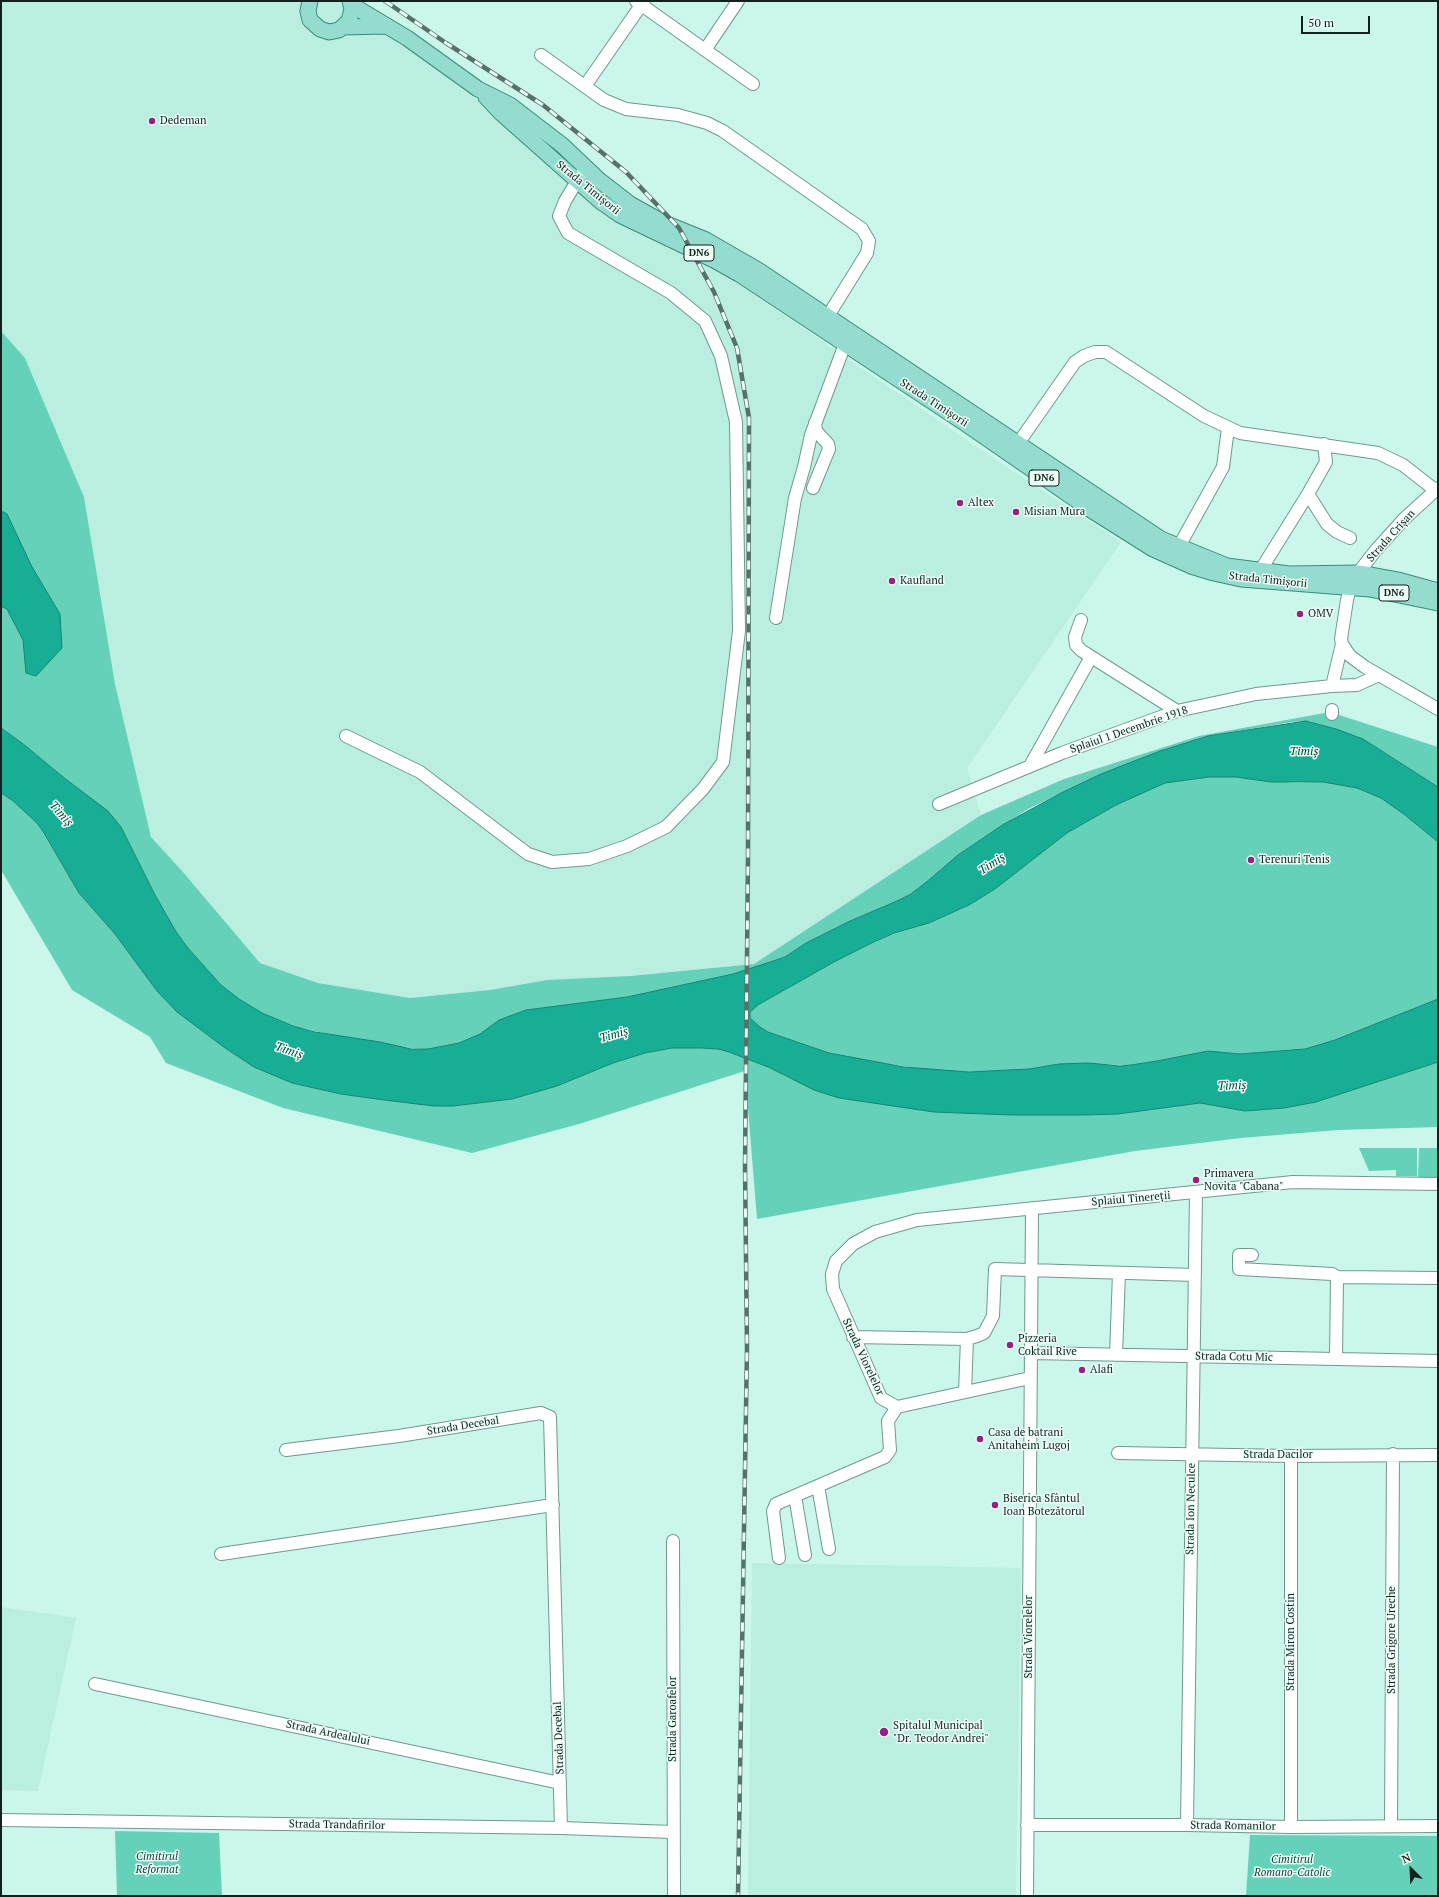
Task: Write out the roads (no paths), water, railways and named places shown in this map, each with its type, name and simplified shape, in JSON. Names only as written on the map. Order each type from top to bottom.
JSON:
[{"type":"main road","name":"Strada Timișorii","points":[[310,1],[308,15],[316,27],[329,32],[343,27],[385,26]]},
{"type":"main road","name":"Strada Timișorii","points":[[351,3],[385,26],[407,38],[478,89],[510,105],[562,145],[586,168],[630,204],[664,223],[706,240],[733,254],[824,322],[966,424],[1091,510],[1153,549],[1190,566],[1241,579],[1370,589],[1392,592],[1438,603]]},
{"type":"main road","points":[[343,27],[351,17],[351,3]]},
{"type":"main road","name":"Strada Timișorii","points":[[478,89],[501,113],[600,201],[620,214],[714,260],[824,322]]},
{"type":"main road","name":"Strada Timișorii","points":[[847,338],[1017,445],[1161,540],[1178,548],[1227,566],[1289,574],[1358,573],[1398,580],[1438,591]]},
{"type":"street","points":[[704,50],[738,1]]},
{"type":"street","points":[[585,86],[640,2],[752,84]]},
{"type":"street","points":[[540,55],[604,100],[626,109],[678,115],[708,123],[723,131],[867,234],[869,247],[824,322]]},
{"type":"street","points":[[346,736],[420,772],[528,854],[552,862],[589,859],[627,846],[666,827],[703,789],[723,762],[739,631],[736,422],[721,356],[705,321],[671,293],[568,233],[559,216],[565,201],[586,168]]},
{"type":"street","points":[[776,618],[796,498],[816,423],[847,338]]},
{"type":"street","points":[[1017,445],[1075,362],[1084,356],[1095,352],[1106,352],[1204,416],[1240,433],[1378,453],[1403,465],[1436,489]]},
{"type":"street","points":[[813,488],[829,449],[828,444],[816,431],[816,423]]},
{"type":"street","points":[[1178,548],[1224,467],[1228,428]]},
{"type":"street","points":[[1260,571],[1326,462],[1324,444]]},
{"type":"street","name":"Strada Crișan","points":[[1350,588],[1358,573],[1376,550],[1404,519],[1436,489]]},
{"type":"street","points":[[1308,494],[1328,524],[1337,532],[1350,538]]},
{"type":"street","points":[[1332,686],[1342,644],[1341,639],[1344,618],[1350,588]]},
{"type":"street","points":[[1082,620],[1075,637],[1076,646],[1177,711]]},
{"type":"street","points":[[1342,644],[1350,656],[1438,709]]},
{"type":"street","points":[[1030,766],[1091,657]]},
{"type":"street","name":"Splaiul 1 Decembrie 1918","points":[[939,804],[1062,753],[1177,711],[1256,694],[1332,686],[1357,685],[1380,675]]},
{"type":"street","points":[[1042,744],[1062,753]]},
{"type":"street","name":"Splaiul Tinereții","points":[[836,1261],[853,1244],[875,1232],[917,1220],[1293,1182],[1438,1184]]},
{"type":"street","name":"Strada Ion Neculce","points":[[1187,1825],[1196,1193]]},
{"type":"street","name":"Strada Viorelelor","points":[[1027,1896],[1032,1208]]},
{"type":"street","points":[[1252,1255],[1239,1255],[1239,1269],[1332,1274],[1337,1277],[1438,1278]]},
{"type":"street","name":"Strada Viorelelor","points":[[836,1261],[832,1274],[833,1289],[853,1337],[881,1398],[897,1407]]},
{"type":"street","points":[[853,1337],[967,1339],[984,1333],[993,1316],[995,1269],[1195,1275]]},
{"type":"street","points":[[1116,1355],[1119,1272]]},
{"type":"street","points":[[1336,1359],[1337,1277]]},
{"type":"street","points":[[965,1392],[967,1339]]},
{"type":"street","name":"Strada Cotu Mic","points":[[1030,1353],[1438,1361]]},
{"type":"street","points":[[779,1558],[773,1511],[776,1504],[885,1457],[890,1450],[888,1422],[897,1407],[1030,1378]]},
{"type":"street","name":"Strada Decebal","points":[[286,1450],[399,1436],[541,1413],[550,1417],[561,1828]]},
{"type":"street","name":"Strada Dacilor","points":[[1118,1454],[1291,1456],[1438,1454]]},
{"type":"street","name":"Strada Grigore Ureche","points":[[1391,1825],[1393,1454]]},
{"type":"street","name":"Strada Miron Costin","points":[[1291,1456],[1291,1828]]},
{"type":"street","points":[[818,1486],[829,1549]]},
{"type":"street","points":[[795,1496],[805,1555]]},
{"type":"street","points":[[220,1554],[553,1505]]},
{"type":"street","name":"Strada Garoafelor","points":[[673,1542],[674,1896]]},
{"type":"street","name":"Strada Ardealului","points":[[95,1684],[560,1783]]},
{"type":"street","name":"Strada Trandafirilor","points":[[1,1820],[561,1828],[673,1832]]},
{"type":"street","name":"Strada Romanilor","points":[[1027,1825],[1187,1825],[1291,1828],[1391,1825],[1438,1826]]},
{"type":"water","points":[[1,511],[7,514],[32,567],[60,614],[62,648],[36,676],[26,673],[23,640],[7,609],[1,606]]},
{"type":"water","name":"Timiș","points":[[1306,721],[1336,729],[1363,739],[1438,787],[1438,842],[1405,815],[1381,798],[1357,788],[1323,782],[1271,782],[1236,777],[1209,777],[1165,783],[1116,805],[1067,833],[995,889],[969,905],[929,923],[894,933],[872,943],[834,962],[758,1005],[750,1012],[750,1018],[768,1032],[829,1053],[904,1067],[969,1072],[1029,1069],[1059,1064],[1088,1063],[1120,1066],[1157,1061],[1208,1051],[1240,1054],[1305,1049],[1335,1040],[1438,999],[1438,1062],[1316,1102],[1284,1108],[1245,1111],[1200,1103],[1118,1114],[1011,1115],[934,1112],[839,1098],[814,1090],[768,1067],[729,1052],[718,1049],[701,1048],[672,1048],[645,1053],[613,1063],[557,1086],[512,1099],[453,1106],[434,1106],[341,1094],[292,1083],[254,1067],[225,1048],[177,1012],[157,991],[115,934],[79,893],[37,823],[12,800],[1,793],[1,728],[108,811],[121,827],[155,895],[175,930],[187,947],[221,985],[239,999],[262,1013],[293,1026],[315,1032],[380,1042],[411,1049],[428,1049],[459,1043],[480,1034],[499,1020],[526,1010],[627,997],[733,974],[785,957],[806,943],[850,921],[911,894],[958,855],[1004,824],[1061,793],[1101,774],[1160,751],[1208,736]]},
{"type":"railway","points":[[385,1],[446,43],[543,105],[626,172],[679,228],[714,292],[737,348],[749,418],[748,857],[745,1166],[747,1348],[738,1896]]},
{"type":"place","name":"Dedeman","points":[[152,121]]},
{"type":"place","name":"Altex","points":[[960,503]]},
{"type":"place","name":"Misian Mura","points":[[1016,512]]},
{"type":"place","name":"Kaufland","points":[[892,581]]},
{"type":"place","name":"OMV","points":[[1300,614]]},
{"type":"place","name":"Terenuri Tenis","points":[[1251,860]]},
{"type":"place","name":"Primavera Novita \"Cabana\"","points":[[1196,1180]]},
{"type":"place","name":"Pizzeria Coktail Rive","points":[[1010,1345]]},
{"type":"place","name":"Alafi","points":[[1082,1370]]},
{"type":"place","name":"Casa de batrani Anitaheim Lugoj","points":[[980,1439]]},
{"type":"place","name":"Biserica Sfântul Ioan Botezătorul","points":[[995,1505]]},
{"type":"place","name":"Spitalul Municipal \"Dr. Teodor Andrei\"","points":[[884,1732]]},
{"type":"park label","name":"Cimitirul Reformat","points":[[157,1863]]},
{"type":"park label","name":"Cimitirul Romano-Catolic","points":[[1292,1866]]}]
